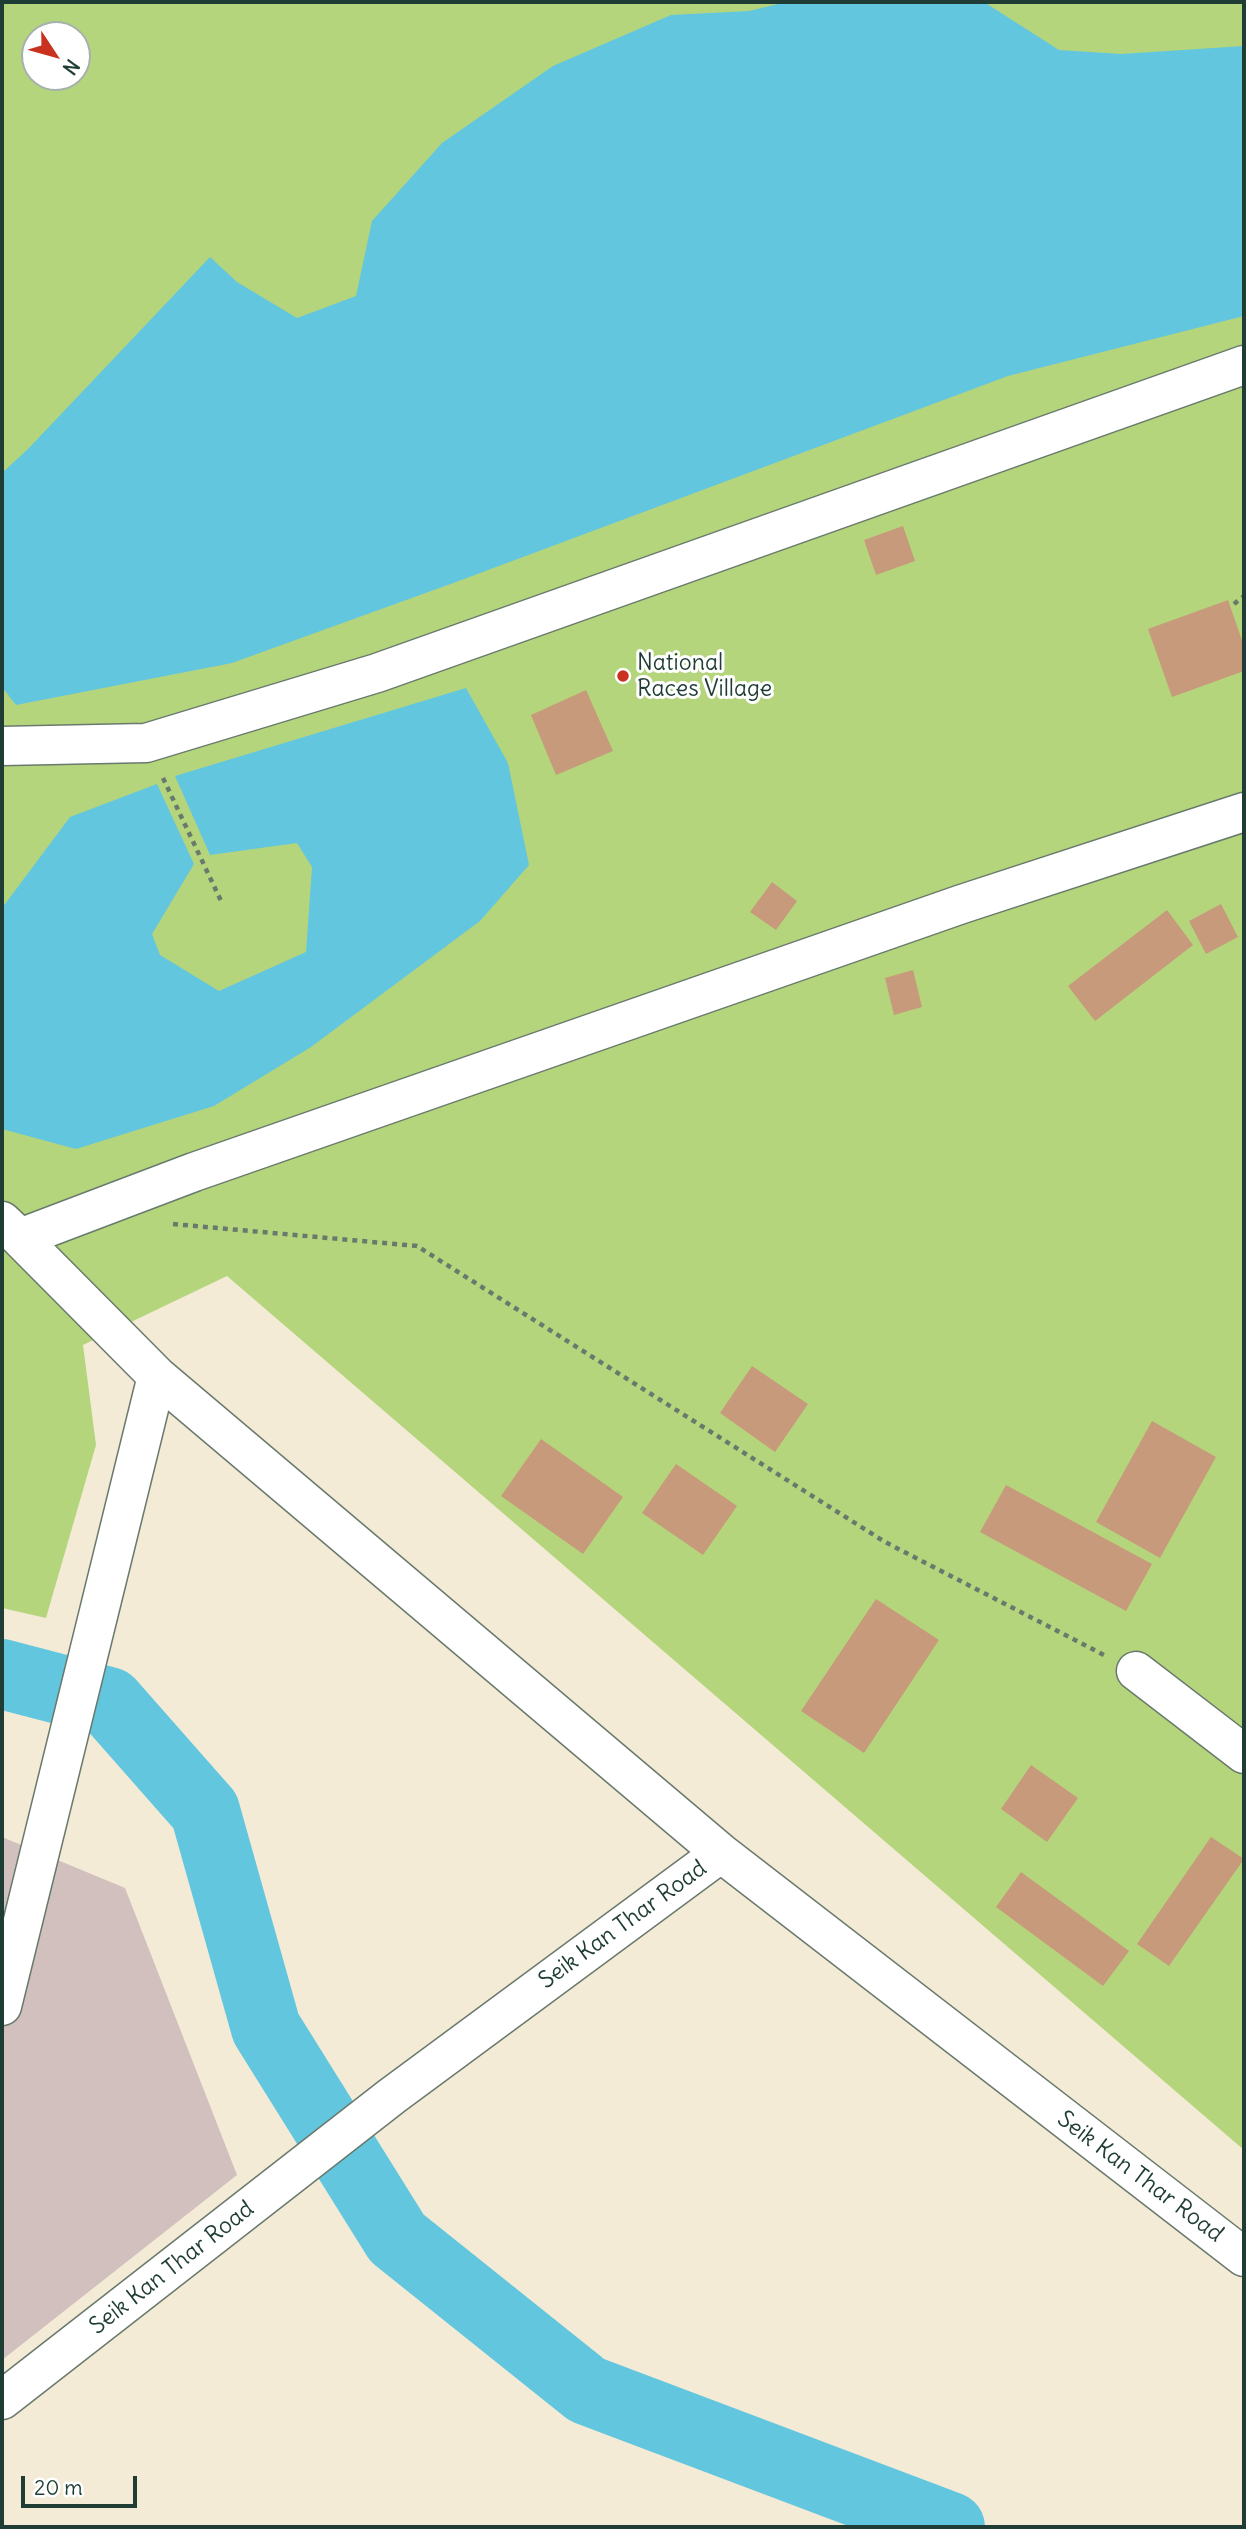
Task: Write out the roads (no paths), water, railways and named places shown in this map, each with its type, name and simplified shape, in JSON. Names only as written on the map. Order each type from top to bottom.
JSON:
[{"type":"street","points":[[2,746],[146,743],[377,673],[1244,365]]},
{"type":"street","points":[[722,1853],[157,1376],[11,1230],[194,1172],[871,936],[1244,812]]},
{"type":"street","points":[[2,2006],[157,1376]]},
{"type":"street","points":[[1136,1671],[1244,1754]]},
{"type":"street","name":"Seik Kan Thar Road","points":[[2,2400],[392,2096],[722,1853],[1244,2257]]},
{"type":"water","points":[[786,2],[984,2],[1059,50],[1121,54],[1244,46],[1244,316],[1008,376],[232,663],[16,705],[2,687],[2,473],[210,257],[237,282],[297,318],[356,296],[372,221],[442,143],[553,66],[671,15],[749,11]]},
{"type":"water","points":[[466,688],[508,763],[529,865],[480,921],[311,1047],[214,1106],[76,1149],[2,1129],[2,908],[70,817],[157,784],[194,864],[152,934],[160,955],[219,991],[306,952],[312,867],[297,843],[210,855],[175,776]]},
{"type":"waterway","points":[[2,1674],[109,1702],[205,1811],[266,2028],[397,2238],[587,2390],[950,2527]]},
{"type":"place","name":"National Races Village","points":[[623,676]]}]
